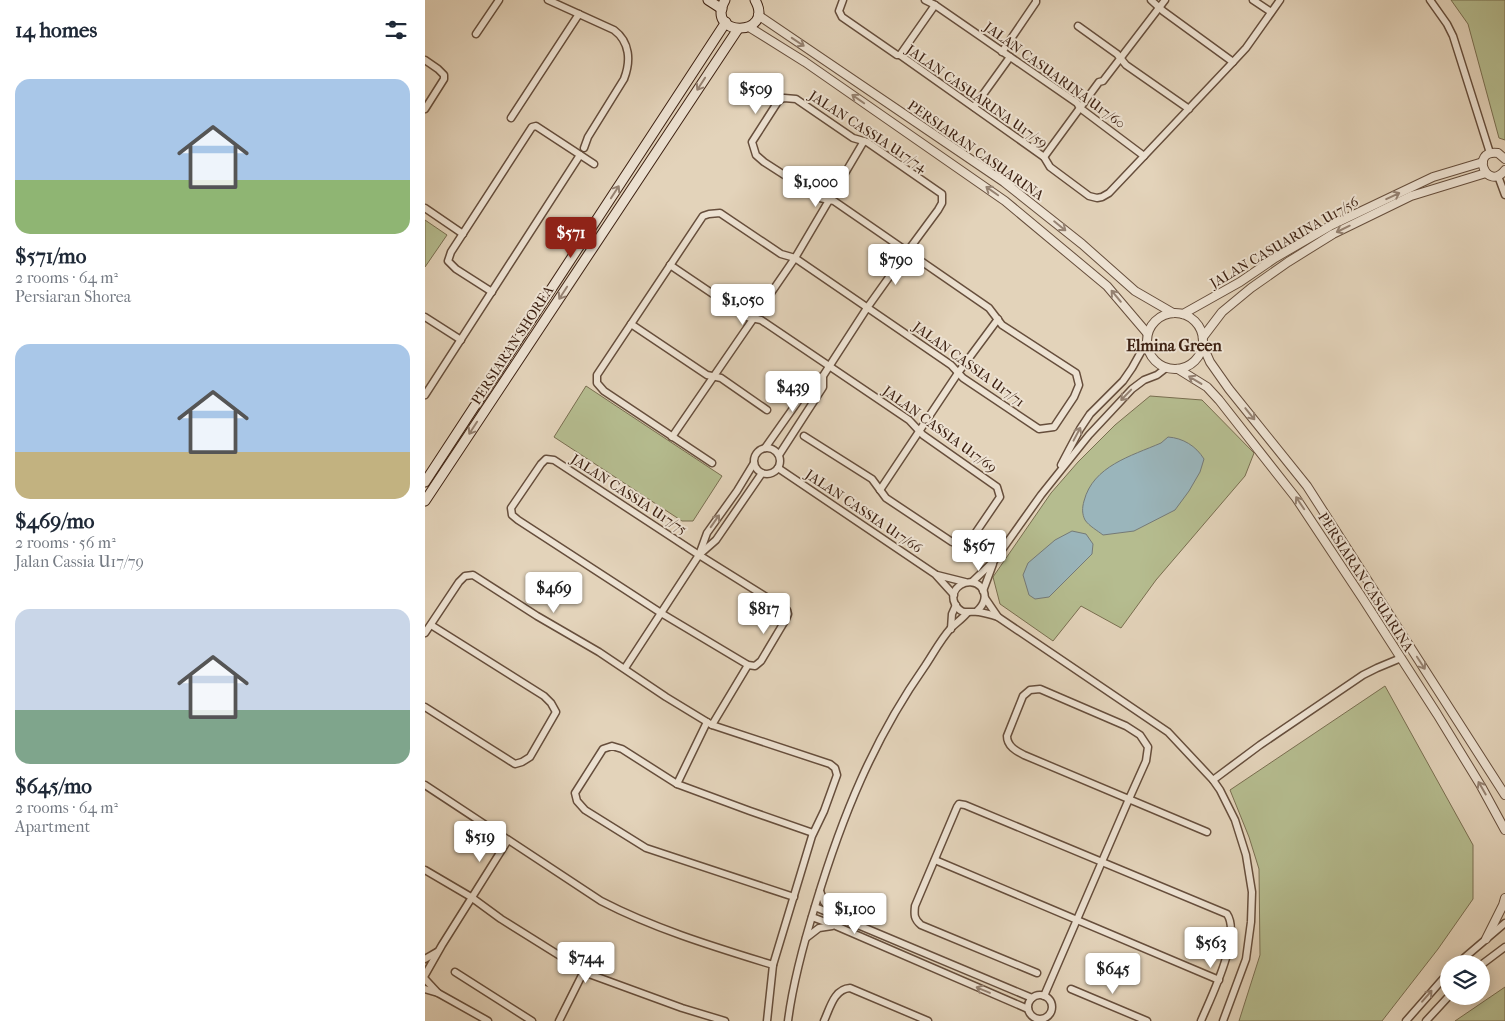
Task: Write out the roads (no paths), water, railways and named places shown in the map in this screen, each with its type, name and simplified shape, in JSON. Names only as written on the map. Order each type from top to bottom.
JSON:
[{"type":"main road","points":[[708,0],[722,9]]},
{"type":"main road","points":[[725,0],[722,9],[726,22],[733,28],[738,29],[749,27],[756,19],[758,14],[755,0]]},
{"type":"main road","name":"PERSIARAN SHOREA","points":[[425,482],[726,22]]},
{"type":"main road","name":"PERSIARAN SHOREA","points":[[425,501],[738,29]]},
{"type":"street","points":[[476,34],[499,0]]},
{"type":"street","points":[[548,0],[619,33],[629,53],[624,79],[588,137],[584,148]]},
{"type":"street","name":"JALAN CASUARINA U17/59","points":[[843,0],[839,12],[842,17],[1044,157],[1050,167],[1089,196],[1097,198],[1109,193],[1233,62],[1246,48],[1281,0]]},
{"type":"street","name":"JALAN CASUARINA U17/60","points":[[925,0],[1077,103],[1080,108],[1144,156]]},
{"type":"street","points":[[1002,52],[1036,0]]},
{"type":"street","points":[[1151,0],[1159,8],[1233,62]]},
{"type":"street","points":[[1044,157],[1099,82],[1103,81],[1165,0]]},
{"type":"street","points":[[1253,0],[1271,12]]},
{"type":"street","points":[[1430,0],[1453,36],[1490,153]]},
{"type":"street","points":[[900,56],[935,5]]},
{"type":"street","points":[[511,118],[579,14]]},
{"type":"street","name":"PERSIARAN CASUARINA","points":[[758,14],[1004,182],[1082,244],[1135,290],[1173,313]]},
{"type":"street","points":[[1078,26],[1117,54],[1126,65],[1189,109]]},
{"type":"street","name":"PERSIARAN CASUARINA","points":[[749,27],[805,62],[1005,201],[1107,286],[1147,333]]},
{"type":"street","points":[[974,108],[1010,57]]},
{"type":"street","points":[[425,60],[444,75],[444,79],[425,109]]},
{"type":"street","name":"JALAN CASSIA U17/74","points":[[829,200],[819,198],[756,155],[752,142],[779,100],[784,98],[796,99],[853,138],[867,142],[942,194],[942,203],[939,210],[907,252]]},
{"type":"street","points":[[492,292],[455,269],[448,261],[451,252],[532,127],[536,126],[594,164]]},
{"type":"street","points":[[711,463],[672,437],[795,258],[863,141]]},
{"type":"street","points":[[1505,159],[1498,153],[1490,153],[1487,155],[1482,166],[1486,173],[1493,177],[1502,173],[1505,196]]},
{"type":"street","points":[[425,394],[580,155]]},
{"type":"street","name":"JALAN CASUARINA U17/56","points":[[1183,314],[1336,223],[1433,177],[1483,162]]},
{"type":"street","name":"JALAN CASUARINA U17/56","points":[[1203,342],[1222,312],[1251,288],[1288,262],[1333,234],[1411,196],[1486,173]]},
{"type":"street","points":[[804,436],[872,479],[879,490],[997,319],[989,308],[834,201],[829,200]]},
{"type":"street","points":[[425,208],[463,234]]},
{"type":"street","name":"JALAN CASSIA U17/71","points":[[672,437],[604,391],[597,383],[597,375],[703,216],[720,213],[781,254],[795,258],[951,365],[963,378],[1039,429],[1054,427],[1074,397],[1079,385],[1076,373],[1002,325],[997,319]]},
{"type":"street","points":[[765,448],[813,380],[823,376],[830,367],[867,308],[907,252]]},
{"type":"street","name":"JALAN CASSIA U17/69","points":[[670,265],[747,317],[761,320],[909,420],[923,435],[997,487],[1000,497],[970,542],[959,544],[952,542],[886,498],[879,490]]},
{"type":"street","points":[[1173,313],[1183,314],[1190,318],[1201,330],[1203,342],[1197,359],[1185,368],[1166,368],[1158,364],[1148,351],[1146,342],[1147,333],[1151,325],[1157,319],[1173,313]]},
{"type":"street","points":[[425,317],[461,340]]},
{"type":"street","points":[[631,324],[707,375],[721,378],[767,410]]},
{"type":"street","points":[[1055,478],[1080,429],[1090,414],[1123,381],[1146,342]]},
{"type":"street","name":"PERSIARAN CASUARINA","points":[[1203,342],[1210,362],[1229,389],[1307,486],[1505,795]]},
{"type":"street","points":[[951,629],[952,614],[956,605],[954,595],[957,587],[968,582],[994,561],[1089,435],[1132,389],[1166,368]]},
{"type":"street","name":"PERSIARAN CASUARINA","points":[[1178,369],[1207,387],[1290,490],[1401,658],[1481,786],[1505,830]]},
{"type":"street","points":[[779,455],[823,387],[823,376]]},
{"type":"street","points":[[788,414],[799,422]]},
{"type":"street","points":[[625,668],[699,555],[707,533],[737,491],[754,463],[755,455],[758,451],[765,448],[773,449],[779,455],[778,468],[771,473],[762,473],[754,463]]},
{"type":"street","name":"JALAN CASSIA U17/75","points":[[661,613],[511,514],[511,508],[526,485],[541,464],[546,460],[554,460],[699,555]]},
{"type":"street","name":"JALAN CASSIA U17/66","points":[[778,468],[935,574],[954,595]]},
{"type":"street","points":[[699,555],[716,540],[762,473]]},
{"type":"street","points":[[677,784],[710,723],[752,666],[761,661],[788,614],[787,610],[699,555]]},
{"type":"street","points":[[983,591],[994,561]]},
{"type":"street","name":"JALAN CASSIA U17/66","points":[[935,574],[968,582]]},
{"type":"street","points":[[425,633],[459,582],[465,576],[473,575],[537,616],[625,668],[666,697],[710,723],[830,764],[835,768],[837,775],[824,811],[813,833],[773,965],[767,1021]]},
{"type":"street","points":[[968,582],[976,584],[983,591],[985,598],[998,617]]},
{"type":"street","points":[[977,611],[981,608],[985,598]]},
{"type":"street","points":[[956,605],[963,611],[977,611],[998,617],[1168,732],[1220,790],[1235,820],[1247,855],[1252,892],[1251,922],[1246,959],[1223,1021]]},
{"type":"street","points":[[788,1021],[791,994],[811,917],[841,824],[860,778],[883,732],[909,688],[951,629],[967,612]]},
{"type":"street","points":[[661,613],[752,666]]},
{"type":"street","points":[[425,708],[515,764],[530,757],[556,712],[551,702],[544,696],[431,626]]},
{"type":"street","points":[[1213,780],[1260,745],[1363,675],[1401,658]]},
{"type":"street","points":[[1045,996],[1129,799],[1146,761],[1148,747],[1140,735],[1126,726],[1040,689],[1030,690],[1023,696],[1007,736],[1007,740],[1014,750],[1024,755],[1129,799],[1207,832]]},
{"type":"street","points":[[794,896],[646,848],[585,810],[577,801],[575,793],[603,749],[612,746],[621,749],[677,784],[813,833]]},
{"type":"street","points":[[425,785],[601,901],[705,944],[773,965]]},
{"type":"street","points":[[1037,973],[921,925],[915,920],[915,906],[959,804],[1227,914],[1230,919],[1230,945],[1219,980],[1201,1021]]},
{"type":"street","points":[[438,993],[425,978],[437,952],[508,840]]},
{"type":"street","points":[[935,860],[1219,980]]},
{"type":"street","points":[[425,870],[583,971],[682,1008],[725,1021]]},
{"type":"street","points":[[820,890],[829,910],[839,917]]},
{"type":"street","points":[[1486,939],[1505,898]]},
{"type":"street","points":[[815,907],[1032,998]]},
{"type":"street","points":[[811,917],[1028,1009],[1035,1020],[1043,1019],[1050,1015],[1052,1003],[1045,996],[1039,995],[1032,998],[1028,1009]]},
{"type":"street","points":[[1467,955],[1505,923]]},
{"type":"street","points":[[806,938],[819,928],[835,926]]},
{"type":"street","points":[[1490,958],[1505,947]]},
{"type":"street","points":[[425,959],[437,952]]},
{"type":"street","points":[[559,1021],[583,971]]},
{"type":"street","points":[[455,972],[532,1021]]},
{"type":"street","points":[[1406,1021],[1440,982]]},
{"type":"street","points":[[824,1021],[836,995],[843,988],[849,988],[928,1021]]},
{"type":"street","points":[[425,989],[438,993],[488,1021]]},
{"type":"street","points":[[1071,989],[1147,1021]]},
{"type":"street","points":[[1426,1021],[1441,1005]]},
{"type":"water","points":[[1168,437],[1189,443],[1204,459],[1200,472],[1189,491],[1175,510],[1134,531],[1103,535],[1084,518],[1083,506],[1089,489],[1104,471],[1126,458],[1161,443]]},
{"type":"water","points":[[1072,531],[1086,534],[1093,544],[1092,554],[1049,597],[1035,599],[1029,595],[1023,575],[1028,563],[1055,540]]},
{"type":"district","name":"Elmina Green","points":[[1174,345]]}]
